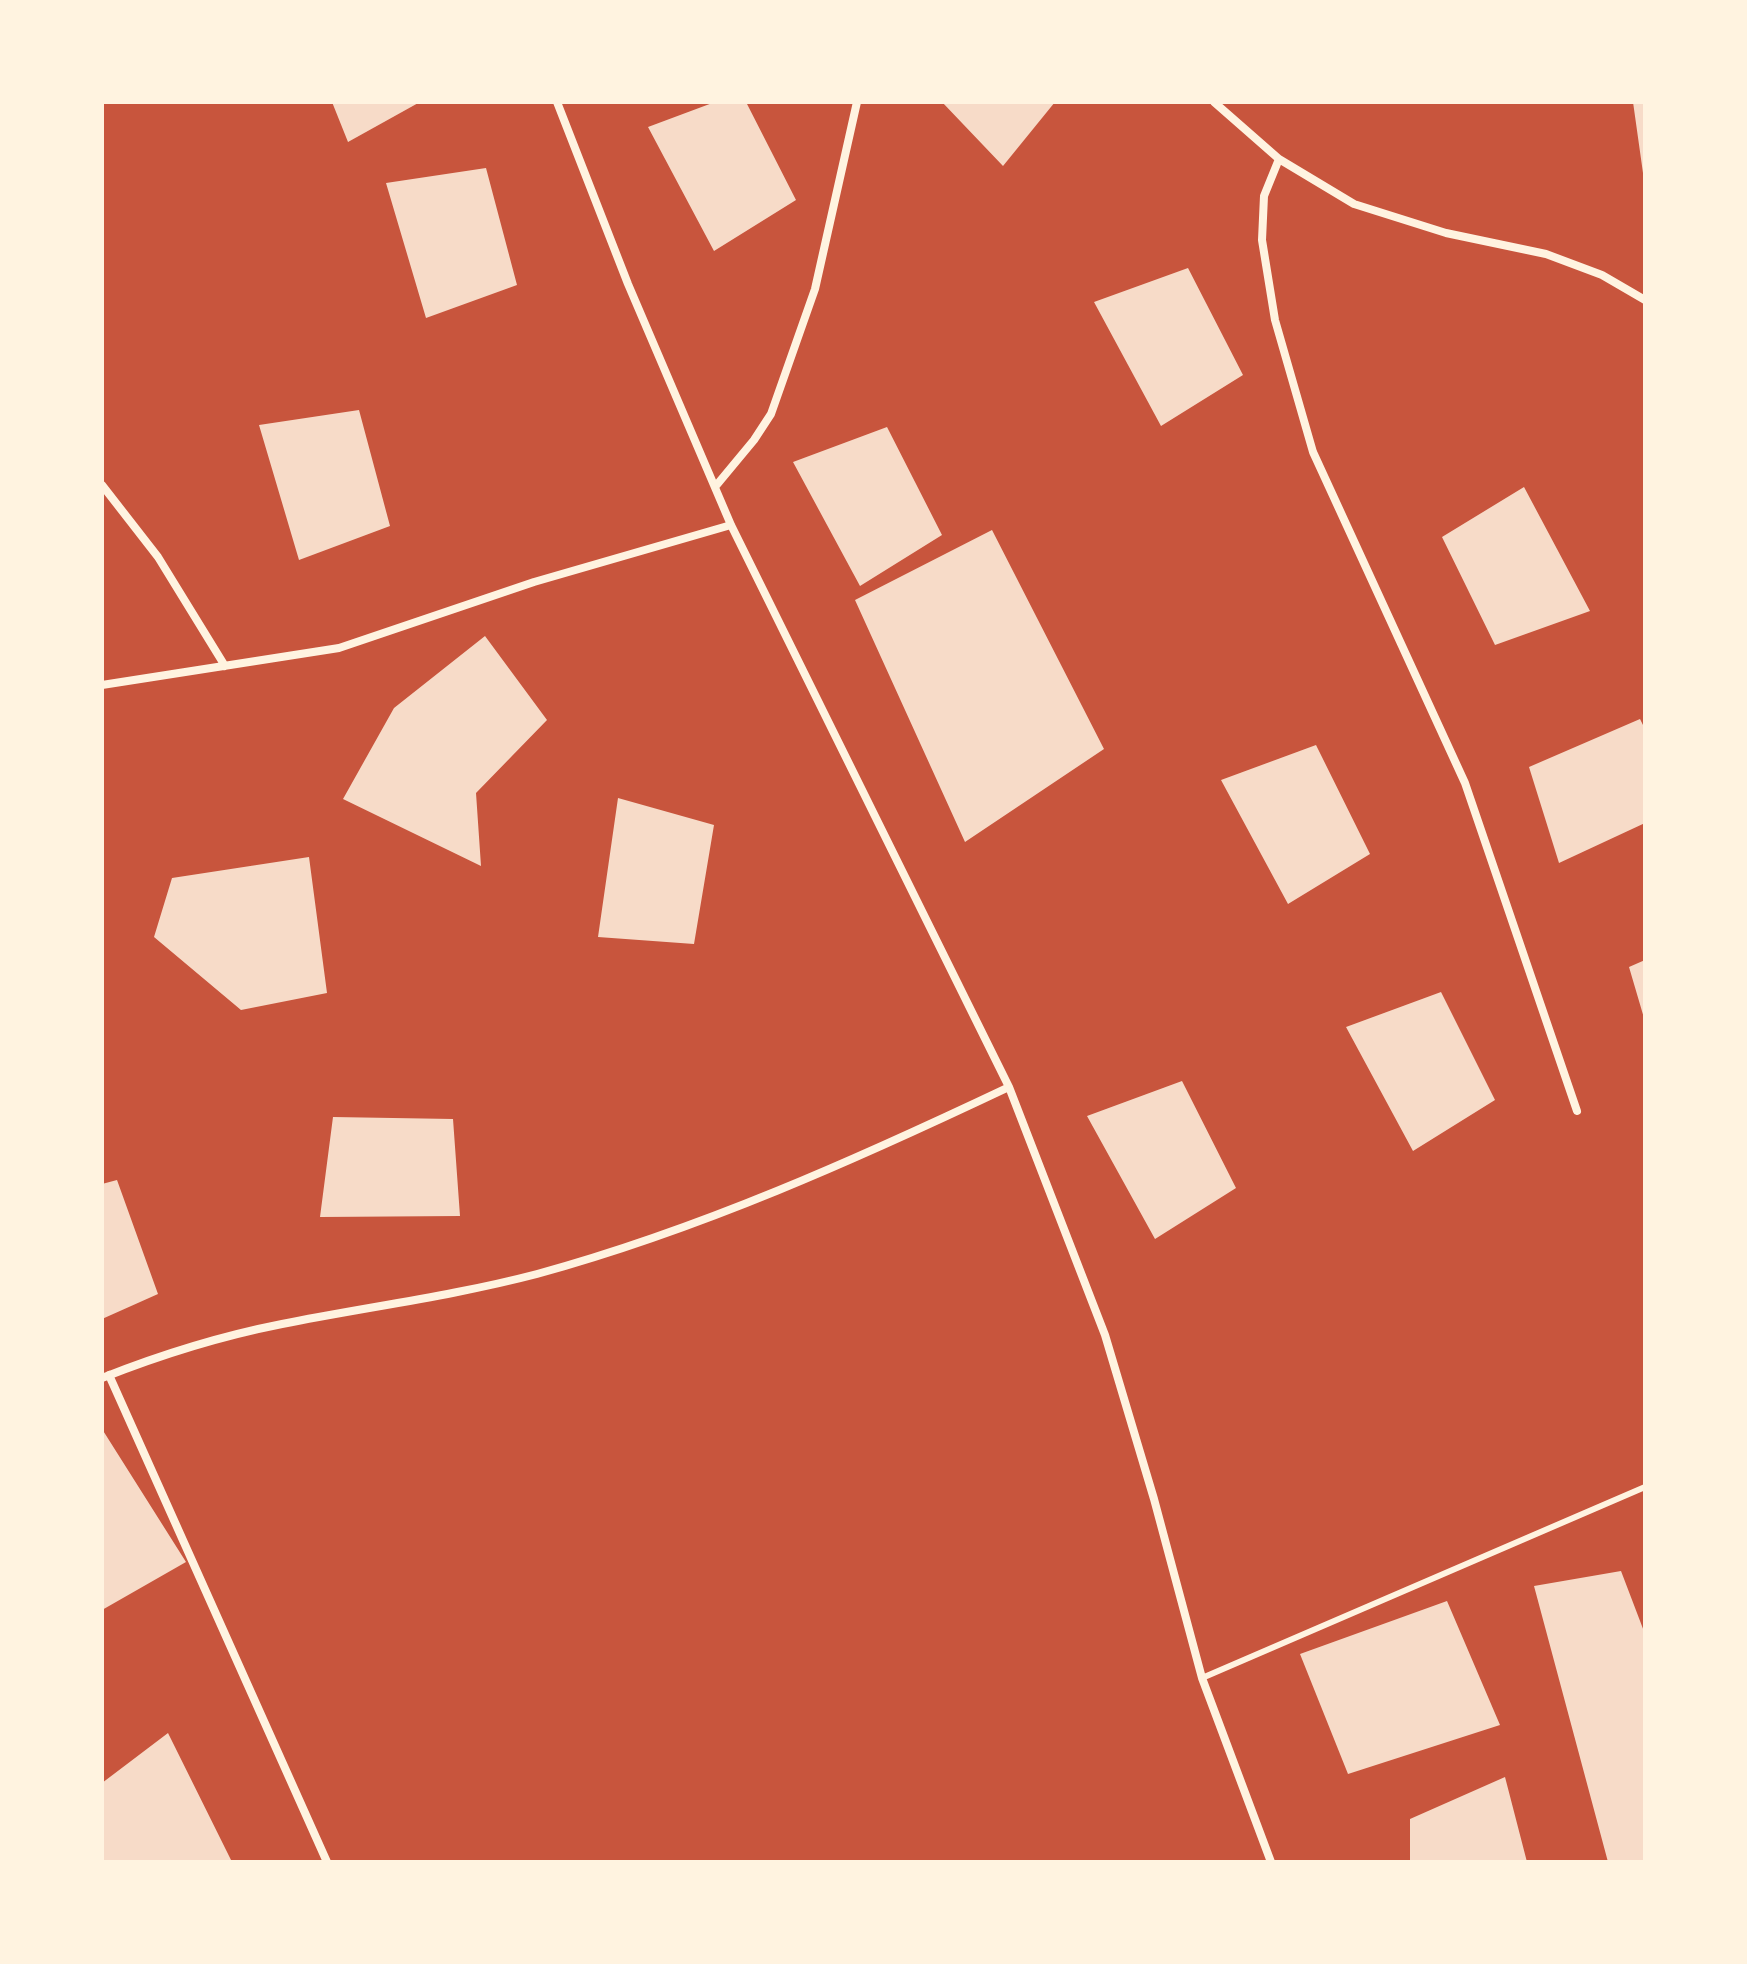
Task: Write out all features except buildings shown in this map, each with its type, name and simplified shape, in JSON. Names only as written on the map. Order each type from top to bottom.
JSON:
[{"type":"street","points":[[557,102],[628,284],[731,525],[1009,1087],[1105,1335],[1154,1499],[1202,1678],[1271,1862]]},
{"type":"street","points":[[715,487],[771,414],[815,289],[857,102]]},
{"type":"street","points":[[1214,102],[1279,159],[1354,204],[1446,233],[1546,254],[1602,275],[1645,300]]},
{"type":"street","points":[[1279,159],[1264,196],[1262,240],[1275,320],[1313,452],[1465,783],[1577,1111]]},
{"type":"street","points":[[102,485],[158,557],[225,666]]},
{"type":"street","points":[[102,685],[339,648],[534,582],[731,525]]},
{"type":"street","points":[[327,1862],[106,1376],[199,1344],[534,1274],[634,1245],[889,1144],[1009,1087]]},
{"type":"lane","points":[[1202,1678],[1645,1487]]}]
